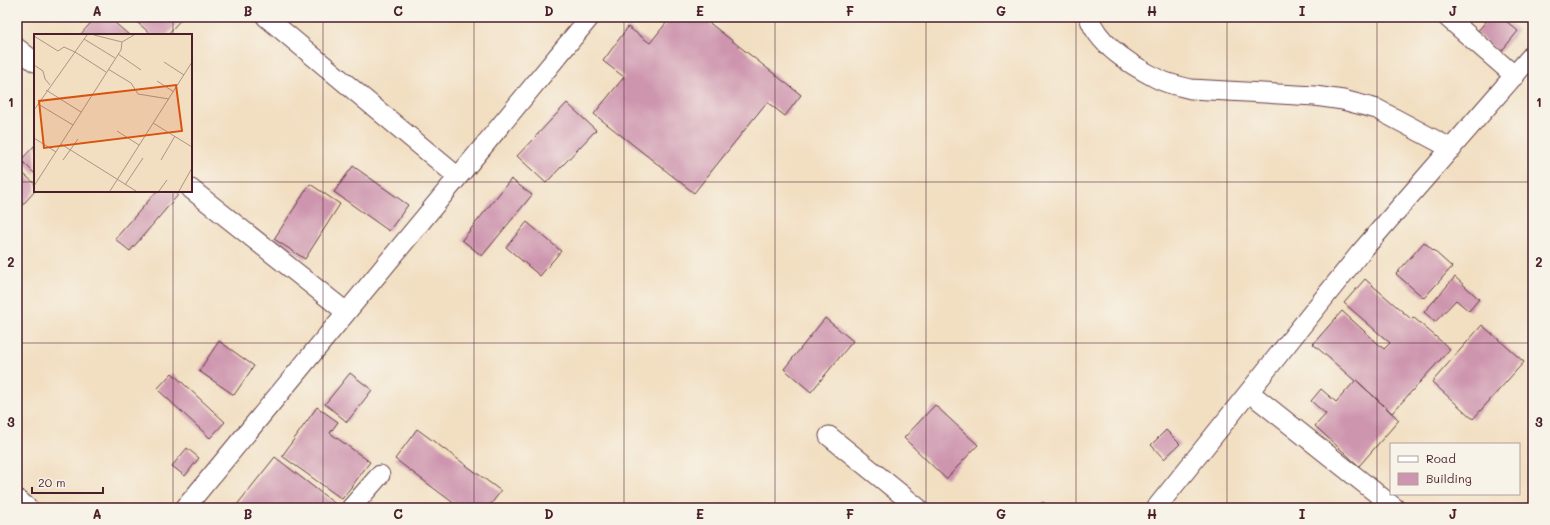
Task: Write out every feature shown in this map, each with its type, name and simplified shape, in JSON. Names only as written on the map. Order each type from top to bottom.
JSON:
[{"type":"street","points":[[266,17],[458,177]]},
{"type":"street","points":[[189,506],[346,312],[590,17]]},
{"type":"street","points":[[1089,17],[1091,24],[1100,38],[1114,52],[1156,78],[1172,84],[1191,89],[1315,96],[1343,100],[1377,109],[1452,148]]},
{"type":"street","points":[[1447,17],[1515,76]]},
{"type":"street","points":[[17,48],[34,61]]},
{"type":"street","points":[[1156,508],[1360,254],[1533,54]]},
{"type":"street","points":[[192,190],[346,312]]},
{"type":"street","points":[[1249,392],[1395,508]]},
{"type":"street","points":[[829,436],[918,508]]},
{"type":"street","points":[[351,508],[380,475]]},
{"type":"street","points":[[17,498],[28,508]]},
{"type":"building","points":[[96,17],[108,17],[128,34],[81,34]]},
{"type":"building","points":[[131,17],[183,17],[168,34],[151,34]]},
{"type":"building","points":[[671,17],[702,17],[801,95],[785,116],[767,102],[694,193],[594,114],[624,77],[603,61],[628,27],[650,43]]},
{"type":"building","points":[[1490,17],[1501,17],[1518,31],[1500,53],[1476,33]]},
{"type":"building","points":[[567,103],[596,130],[546,183],[517,156]]},
{"type":"building","points":[[34,146],[34,173],[21,160]]},
{"type":"building","points":[[353,166],[408,205],[389,231],[334,192]]},
{"type":"building","points":[[17,168],[34,183],[34,192],[17,211]]},
{"type":"building","points":[[511,179],[532,195],[482,256],[462,240]]},
{"type":"building","points":[[310,184],[340,204],[305,259],[274,239]]},
{"type":"building","points":[[156,192],[174,192],[178,195],[130,251],[115,239]]},
{"type":"building","points":[[527,222],[561,251],[540,276],[506,247]]},
{"type":"building","points":[[1424,242],[1452,267],[1424,298],[1396,274]]},
{"type":"building","points":[[1455,277],[1479,299],[1469,311],[1456,300],[1435,322],[1424,312]]},
{"type":"building","points":[[1365,279],[1411,319],[1413,317],[1450,349],[1392,413],[1356,380],[1399,420],[1359,466],[1315,426],[1326,414],[1311,401],[1321,389],[1336,402],[1355,381],[1313,344],[1342,311],[1384,349],[1390,343],[1344,303]]},
{"type":"building","points":[[825,318],[853,341],[811,392],[784,369]]},
{"type":"building","points":[[1482,325],[1524,362],[1473,419],[1432,382]]},
{"type":"building","points":[[219,341],[254,366],[234,395],[199,371]]},
{"type":"building","points":[[172,373],[225,422],[210,438],[157,389]]},
{"type":"building","points":[[350,373],[372,390],[347,422],[325,404]]},
{"type":"building","points":[[935,405],[978,445],[946,479],[904,438]]},
{"type":"building","points":[[317,407],[338,422],[330,433],[370,462],[342,499],[282,456]]},
{"type":"building","points":[[417,429],[501,491],[488,508],[460,508],[395,459]]},
{"type":"building","points":[[1166,430],[1180,444],[1164,459],[1151,445]]},
{"type":"building","points":[[187,448],[199,458],[185,476],[172,466]]},
{"type":"building","points":[[275,457],[338,506],[336,508],[238,508],[236,506]]},
{"type":"building","points":[[1043,502],[1050,508],[1037,508]]}]
